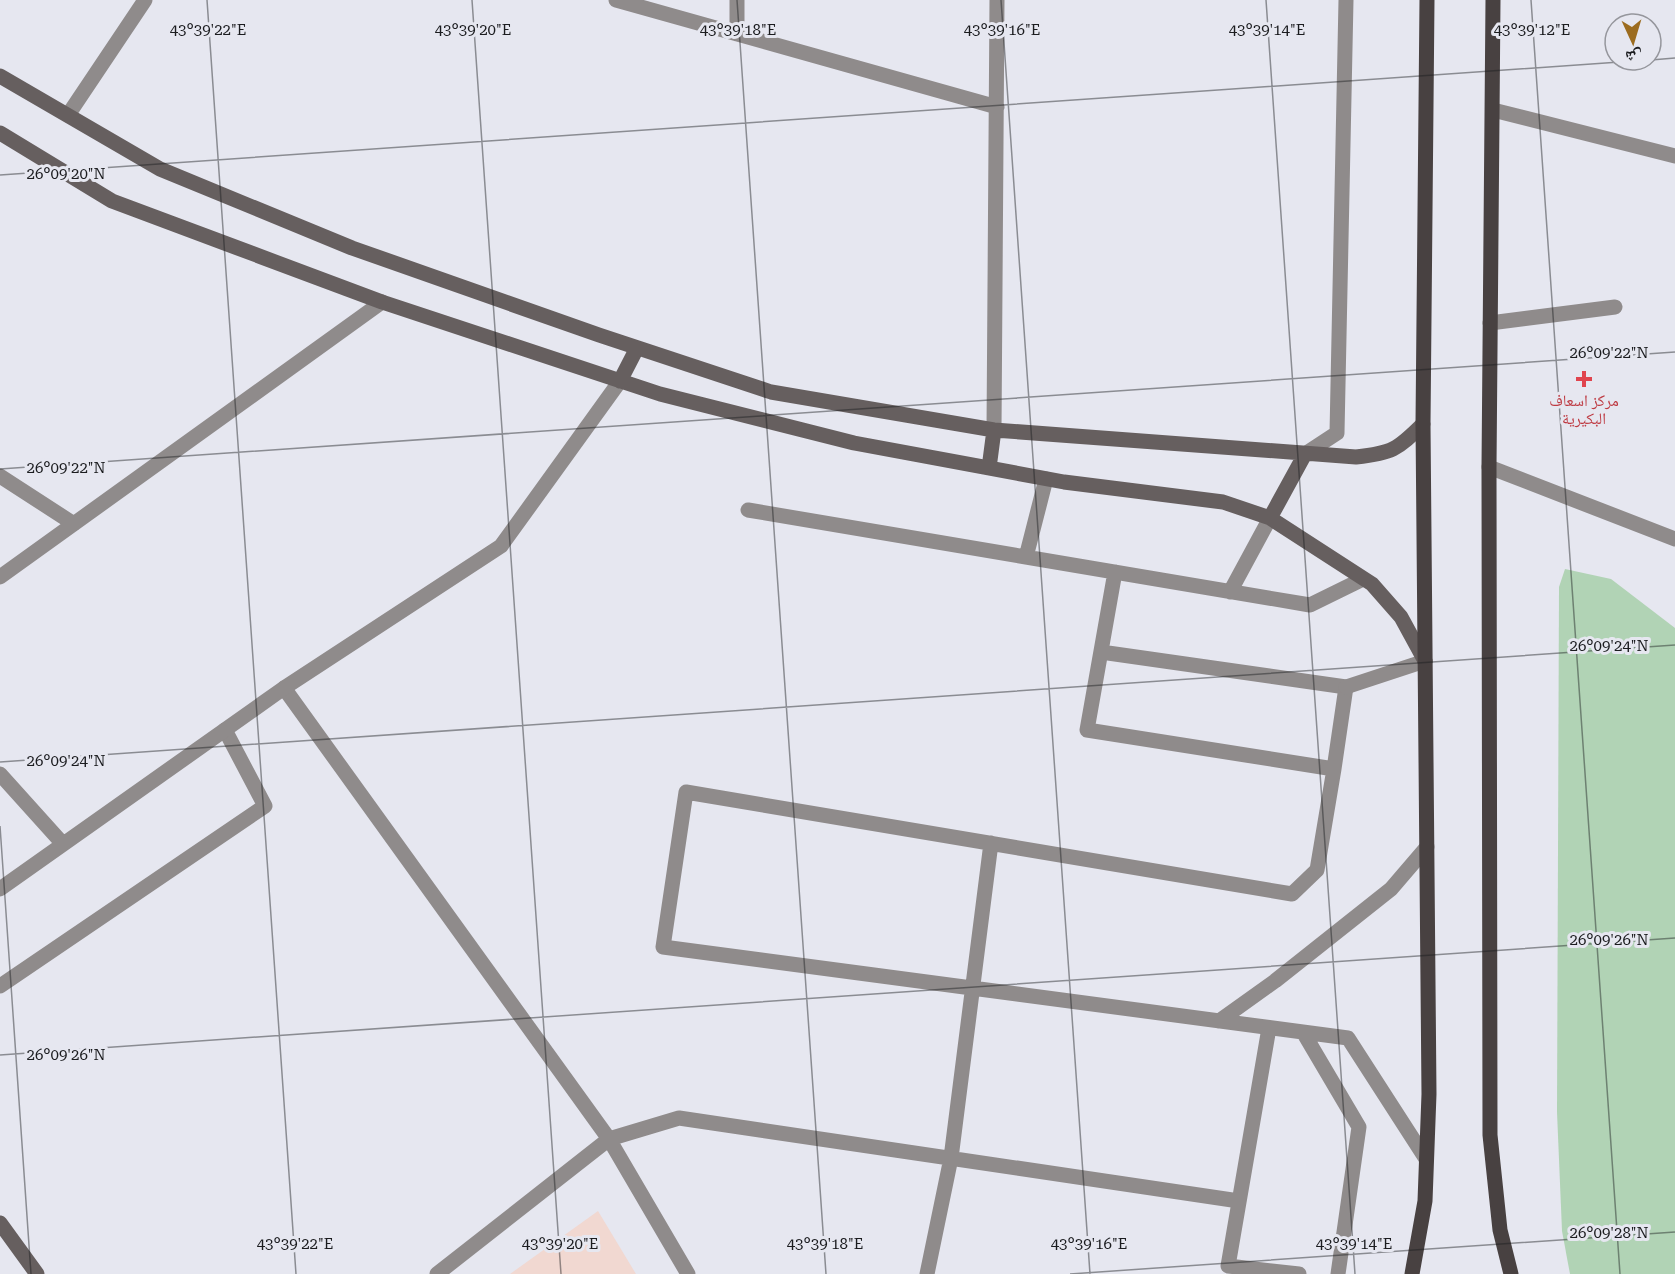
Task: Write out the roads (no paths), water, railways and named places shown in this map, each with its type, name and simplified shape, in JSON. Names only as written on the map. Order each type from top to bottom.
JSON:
[{"type":"main road","points":[[1412,1274],[1425,1201],[1429,1094],[1424,424],[1427,0]]},
{"type":"main road","points":[[1493,0],[1489,467],[1490,1135],[1500,1230],[1511,1274]]},
{"type":"street","points":[[68,115],[145,0]]},
{"type":"street","points":[[616,0],[997,107]]},
{"type":"street","points":[[736,34],[737,0]]},
{"type":"street","points":[[988,468],[994,430],[997,0]]},
{"type":"street","points":[[1230,592],[1305,454],[1337,433],[1346,0]]},
{"type":"street","points":[[0,76],[160,169],[352,248],[637,348],[771,392],[994,430],[1356,457],[1384,454],[1403,444],[1424,424]]},
{"type":"street","points":[[1492,110],[1675,156]]},
{"type":"street","points":[[0,134],[112,201],[382,303],[660,394],[854,443],[1046,479],[1223,502],[1270,518],[1372,584],[1401,617],[1425,661],[1346,687],[1101,652]]},
{"type":"street","points":[[0,577],[382,303]]},
{"type":"street","points":[[1490,323],[1615,307]]},
{"type":"street","points":[[0,889],[284,688],[501,546],[620,381],[637,348]]},
{"type":"street","points":[[1489,467],[1675,539]]},
{"type":"street","points":[[0,476],[74,524]]},
{"type":"street","points":[[1026,557],[1046,479]]},
{"type":"street","points":[[748,510],[1310,605],[1363,579]]},
{"type":"street","points":[[1115,572],[1087,730],[1334,769]]},
{"type":"street","points":[[1346,687],[1317,870],[1292,894],[686,792],[663,947],[1348,1038],[1426,1159]]},
{"type":"street","points":[[284,688],[609,1139],[688,1274]]},
{"type":"street","points":[[0,986],[265,806],[225,730]]},
{"type":"street","points":[[0,774],[63,844]]},
{"type":"street","points":[[927,1274],[951,1158],[991,843]]},
{"type":"street","points":[[1219,1021],[1275,981],[1391,889],[1427,847]]},
{"type":"street","points":[[1269,1028],[1228,1270],[1299,1274]]},
{"type":"street","points":[[1303,1032],[1359,1127],[1338,1274]]},
{"type":"street","points":[[437,1274],[609,1139],[679,1118],[1239,1201]]},
{"type":"street","points":[[0,1223],[37,1274]]},
{"type":"place","name":"مركز اسعاف البكيرية","points":[[1584,379]]}]
